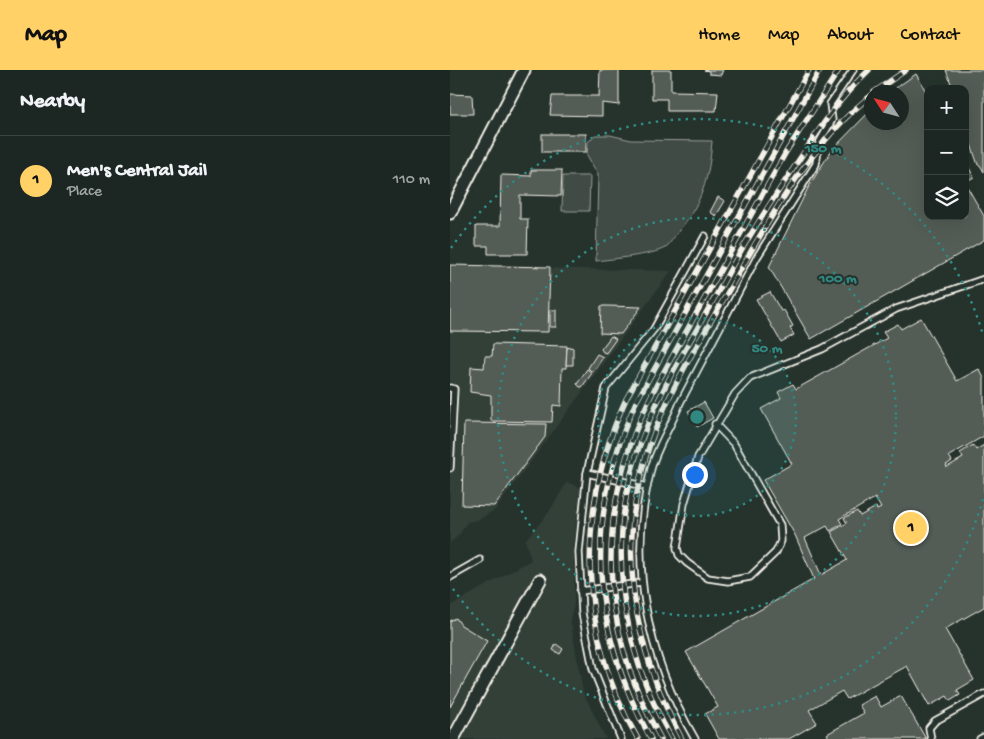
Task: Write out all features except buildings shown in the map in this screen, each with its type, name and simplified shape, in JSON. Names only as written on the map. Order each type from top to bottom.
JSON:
[{"type":"street","points":[[450,213],[524,70]]},
{"type":"street","points":[[453,739],[540,580]]},
{"type":"lane","points":[[695,739],[679,711],[663,673],[650,630],[641,583],[641,530],[651,467],[680,403],[757,257],[816,164],[819,143],[832,120],[830,104],[853,70]]},
{"type":"lane","points":[[621,739],[593,669],[586,640],[580,591],[580,530],[587,473],[606,388],[654,329],[705,236]]},
{"type":"lane","points":[[715,424],[734,444],[780,526],[781,540],[776,552],[750,577],[728,581],[708,578],[687,563],[679,555],[677,548],[684,504],[698,457],[715,424],[735,394],[750,378],[822,348],[896,309],[984,279]]},
{"type":"lane","points":[[450,388],[454,389],[450,468]]},
{"type":"lane","points":[[587,473],[648,487]]},
{"type":"lane","points":[[450,577],[480,560]]},
{"type":"lane","points":[[580,591],[641,583]]},
{"type":"lane","points":[[931,739],[929,728],[935,721],[984,694]]},
{"type":"lane","points":[[980,739],[984,737]]},
{"type":"shaded area","points":[[595,135],[610,135],[631,140],[712,141],[709,167],[703,190],[686,222],[665,248],[642,255],[596,261],[598,175],[587,155],[588,142]]},
{"type":"shaded area","points":[[563,176],[590,176],[589,211],[562,211]]},
{"type":"shaded area","points":[[450,266],[671,271],[495,510],[478,520],[467,522],[459,535],[450,543]]},
{"type":"shaded area","points":[[567,482],[581,488],[574,543],[574,606],[570,618],[583,692],[606,739],[450,739],[450,606],[531,560],[525,540],[549,512]]},
{"type":"railway","points":[[638,739],[618,699],[603,657],[594,614],[590,570],[592,527],[598,483],[610,441],[626,399],[809,70]]},
{"type":"railway","points":[[651,739],[631,698],[616,656],[606,615],[601,573],[602,532],[607,489],[619,447],[635,404],[820,70]]},
{"type":"railway","points":[[661,739],[639,695],[624,651],[614,607],[611,562],[614,517],[622,473],[637,428],[657,384],[786,152],[839,70]]},
{"type":"railway","points":[[672,739],[654,703],[639,666],[629,627],[623,588],[621,548],[624,509],[632,470],[653,411],[683,353],[741,251],[826,120],[846,94],[869,70]]},
{"type":"railway","points":[[884,85],[906,70]]},
{"type":"railway","points":[[682,739],[665,705],[651,669],[641,633],[634,596],[633,522],[639,484],[649,447],[677,381],[780,203],[796,178],[832,132],[864,102]]},
{"type":"place","name":"Men's Central Jail","points":[[911,528]]}]
